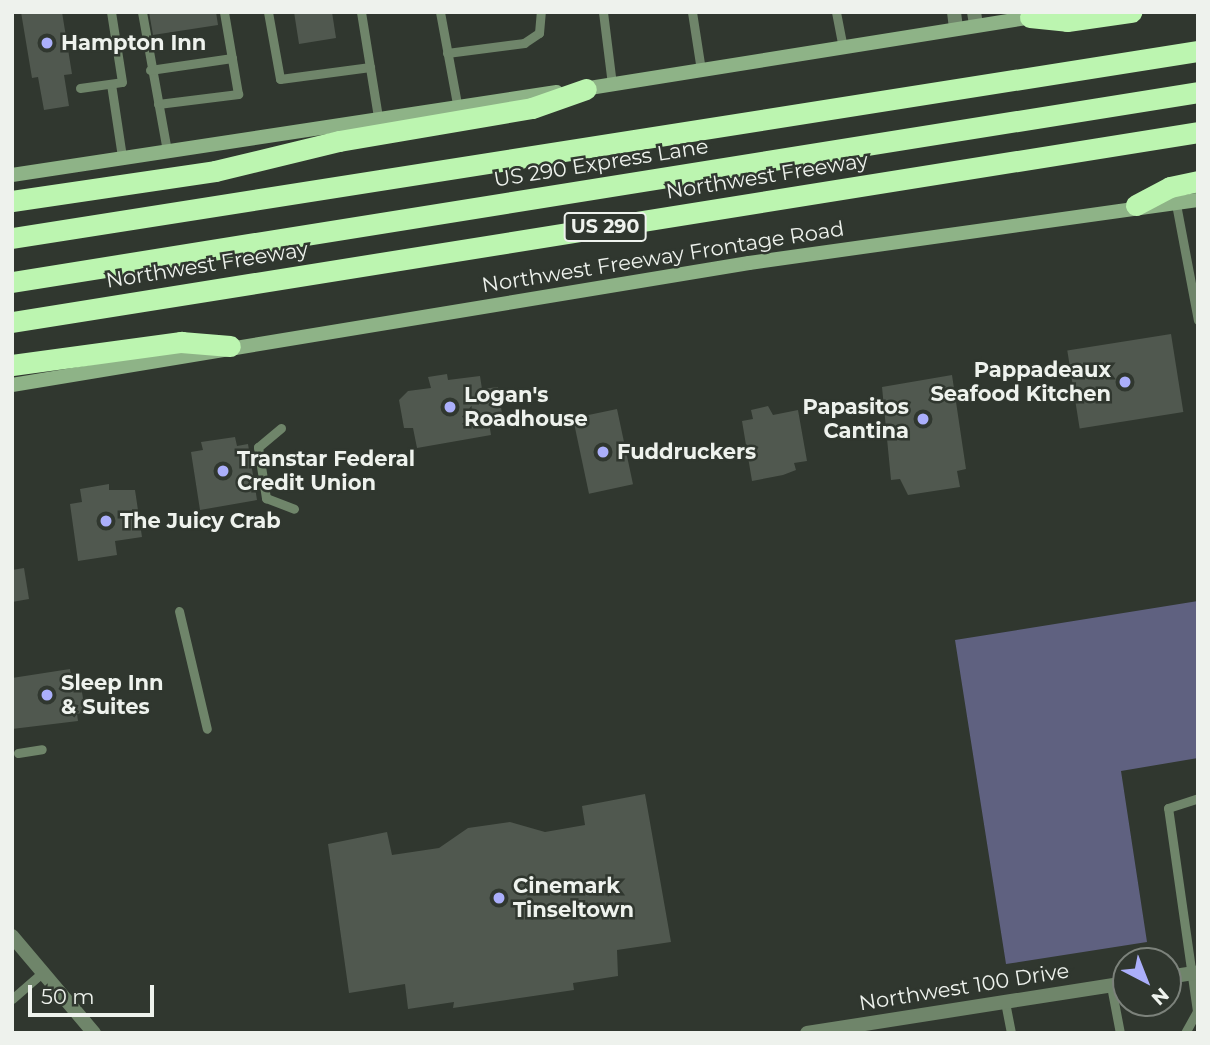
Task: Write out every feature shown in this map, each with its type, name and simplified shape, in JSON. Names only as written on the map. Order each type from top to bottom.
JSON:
[{"type":"highway","points":[[1030,17],[1067,21],[1131,12]]},
{"type":"highway","points":[[12,238],[1198,51]]},
{"type":"highway","points":[[12,201],[215,171],[339,141],[531,108],[586,89]]},
{"type":"highway","name":"US 290 Express Lane","points":[[12,282],[1198,92]]},
{"type":"highway","name":"Northwest Freeway","points":[[12,321],[1198,132]]},
{"type":"highway","points":[[1136,205],[1170,187],[1198,181]]},
{"type":"highway","points":[[12,365],[181,342],[230,346]]},
{"type":"main road","points":[[12,175],[457,104],[586,89],[957,28],[975,18],[1030,17],[1056,12]]},
{"type":"main road","name":"Northwest Freeway Frontage Road","points":[[12,385],[230,346],[1136,205],[1176,204],[1198,200]]},
{"type":"street","points":[[954,12],[957,28]]},
{"type":"street","points":[[12,936],[94,1033]]},
{"type":"street","name":"Northwest 100 Drive","points":[[807,1033],[1112,986]]},
{"type":"lane","points":[[80,88],[122,82],[111,12]]},
{"type":"lane","points":[[142,12],[148,59],[167,150]]},
{"type":"lane","points":[[158,104],[238,94],[224,12]]},
{"type":"lane","points":[[268,12],[280,79],[370,67]]},
{"type":"lane","points":[[361,12],[378,117]]},
{"type":"lane","points":[[440,12],[457,104]]},
{"type":"lane","points":[[447,53],[524,43],[539,33],[541,12]]},
{"type":"lane","points":[[692,12],[701,70]]},
{"type":"lane","points":[[836,12],[843,47]]},
{"type":"lane","points":[[606,13],[612,84]]},
{"type":"lane","points":[[150,70],[232,58]]},
{"type":"lane","points":[[111,83],[122,157]]},
{"type":"lane","points":[[1176,204],[1196,293],[1198,320]]},
{"type":"lane","points":[[281,428],[258,447],[266,498],[294,509]]},
{"type":"lane","points":[[179,611],[207,729]]},
{"type":"lane","points":[[18,753],[42,749]]},
{"type":"lane","points":[[1185,1033],[1197,1011],[1196,972],[1168,808],[1198,798]]},
{"type":"lane","points":[[1186,921],[1198,919]]},
{"type":"lane","points":[[12,999],[42,973]]},
{"type":"lane","points":[[1006,1002],[1011,1033]]},
{"type":"water","points":[[1198,601],[1198,758],[1121,771],[1147,942],[1006,964],[955,640]]},
{"type":"building","name":"Hampton Inn","points":[[21,12],[62,12],[72,74],[64,75],[69,106],[44,110],[38,77],[32,78]]},
{"type":"building","points":[[149,12],[216,12],[218,25],[153,35]]},
{"type":"building","points":[[294,12],[332,12],[336,38],[299,44]]},
{"type":"building","name":"Pappadeaux Seafood Kitchen","points":[[1171,334],[1183,412],[1080,428],[1067,350]]},
{"type":"building","name":"Logan's Roadhouse","points":[[447,374],[448,380],[480,376],[482,389],[498,387],[502,414],[488,416],[491,435],[417,448],[413,428],[404,428],[399,400],[408,391],[431,388],[428,377]]},
{"type":"building","name":"Papasitos Cantina","points":[[952,375],[966,469],[957,471],[960,487],[908,495],[900,479],[891,480],[882,387]]},
{"type":"building","points":[[768,406],[773,415],[798,410],[807,461],[794,463],[796,470],[783,475],[752,481],[742,421],[753,419],[751,410]]},
{"type":"building","name":"Fuddruckers","points":[[617,409],[633,484],[589,494],[573,418]]},
{"type":"building","name":"Transtar Federal Credit Union","points":[[235,437],[237,446],[248,444],[257,500],[200,510],[191,452],[203,450],[201,442]]},
{"type":"building","name":"The Juicy Crab","points":[[109,484],[109,490],[135,490],[142,537],[115,541],[117,555],[78,561],[70,504],[82,502],[80,489]]},
{"type":"building","points":[[24,568],[29,599],[12,602],[12,570]]},
{"type":"building","name":"Sleep Inn & Suites","points":[[70,669],[71,674],[79,672],[85,712],[77,714],[78,721],[12,729],[12,678]]},
{"type":"building","name":"Cinemark Tinseltown","points":[[645,794],[671,942],[617,950],[618,976],[573,983],[574,990],[453,1008],[454,1002],[408,1009],[405,984],[349,993],[328,844],[387,832],[392,855],[439,848],[468,828],[510,822],[545,832],[585,825],[582,806]]},
{"type":"place","name":"Hampton Inn","points":[[47,43]]},
{"type":"place","name":"Pappadeaux Seafood Kitchen","points":[[1125,382]]},
{"type":"place","name":"Logan's Roadhouse","points":[[450,407]]},
{"type":"place","name":"Papasitos Cantina","points":[[923,419]]},
{"type":"place","name":"Fuddruckers","points":[[603,452]]},
{"type":"place","name":"Transtar Federal Credit Union","points":[[223,471]]},
{"type":"place","name":"The Juicy Crab","points":[[106,521]]},
{"type":"place","name":"Sleep Inn & Suites","points":[[47,695]]},
{"type":"place","name":"Cinemark Tinseltown","points":[[499,898]]}]
